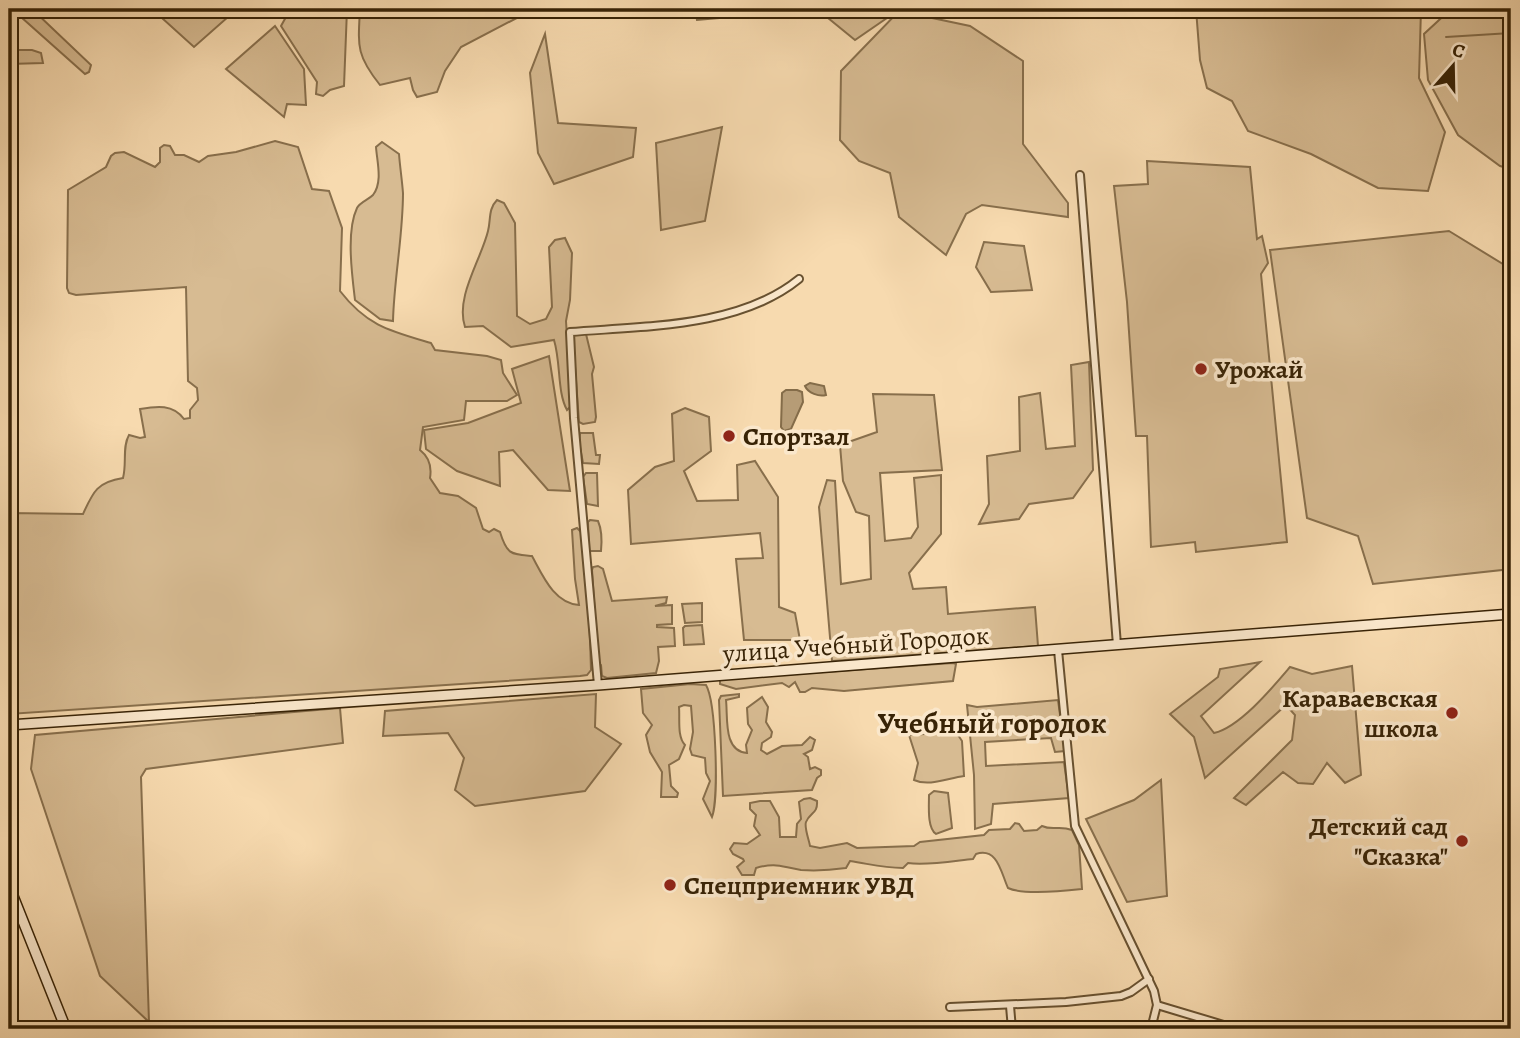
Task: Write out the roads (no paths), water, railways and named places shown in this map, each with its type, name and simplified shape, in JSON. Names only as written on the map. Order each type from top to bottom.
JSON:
[{"type":"street","points":[[1080,174],[1117,645]]},
{"type":"street","points":[[598,685],[574,418],[570,332],[658,325],[717,316],[755,304],[788,288],[799,279]]},
{"type":"street","name":"улица Учебный Городок","points":[[9,725],[598,685],[1511,614]]},
{"type":"street","points":[[1058,650],[1075,826],[1149,979],[1157,1005],[1151,1029]]},
{"type":"street","points":[[9,886],[66,1029]]},
{"type":"street","points":[[950,1007],[1010,1006],[1121,996],[1149,979]]},
{"type":"street","points":[[1157,1005],[1237,1029]]},
{"type":"street","points":[[1010,1006],[1012,1029]]},
{"type":"waterway","points":[[1446,37],[1511,33]]},
{"type":"place","name":"Урожай","points":[[1201,369]]},
{"type":"place","name":"Спортзал","points":[[729,436]]},
{"type":"place","name":"Караваевская школа","points":[[1452,713]]},
{"type":"place","name":"Детский сад \"Сказка\"","points":[[1462,841]]},
{"type":"place","name":"Спецприемник УВД","points":[[670,885]]},
{"type":"district","name":"Учебный городок","points":[[992,723]]}]
